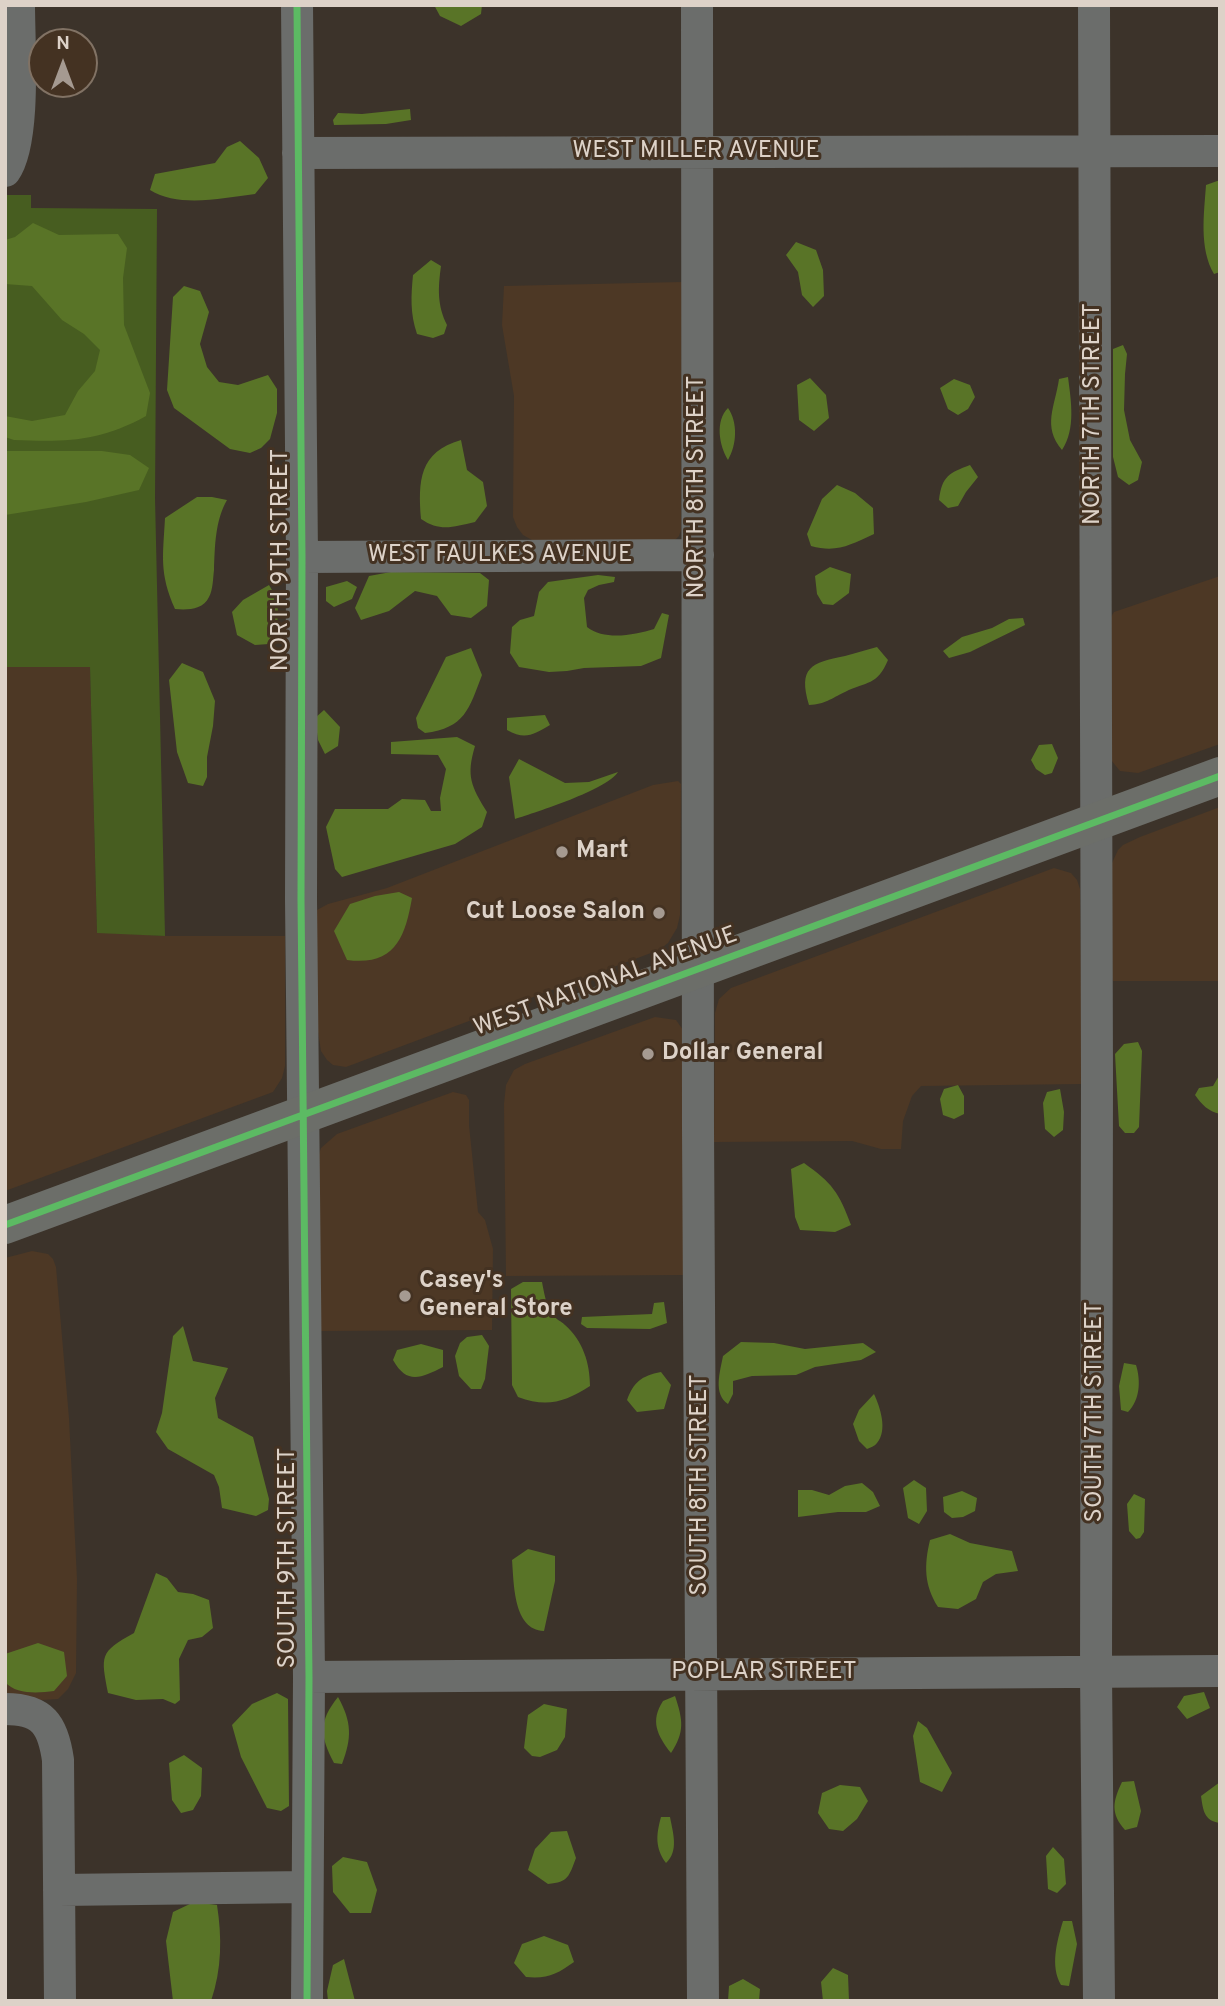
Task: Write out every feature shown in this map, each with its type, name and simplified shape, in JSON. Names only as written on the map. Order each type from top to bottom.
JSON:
[{"type":"main road","name":"WEST NATIONAL AVENUE","points":[[5,1225],[1220,776]]},
{"type":"street","points":[[9,166],[18,131],[19,5]]},
{"type":"street","name":"NORTH 9TH STREET","points":[[298,5],[304,1115]]},
{"type":"street","name":"NORTH 8TH STREET","points":[[697,5],[698,970]]},
{"type":"street","name":"NORTH 7TH STREET","points":[[1094,5],[1096,823]]},
{"type":"street","name":"WEST MILLER AVENUE","points":[[298,153],[1220,151]]},
{"type":"street","name":"WEST FAULKES AVENUE","points":[[302,557],[698,555]]},
{"type":"street","name":"SOUTH 7TH STREET","points":[[1096,823],[1096,1672],[1099,2001]]},
{"type":"street","name":"SOUTH 8TH STREET","points":[[698,970],[703,2001]]},
{"type":"street","name":"SOUTH 9TH STREET","points":[[304,1115],[309,1677],[307,2001]]},
{"type":"street","name":"POPLAR STREET","points":[[309,1677],[1220,1671]]},
{"type":"street","points":[[5,1709],[26,1710],[39,1717],[49,1726],[55,1740],[58,1760],[60,2001]]},
{"type":"street","points":[[59,1890],[307,1887]]},
{"type":"shaded area","points":[[682,282],[679,536],[675,540],[532,540],[523,535],[513,517],[514,396],[502,325],[504,286]]},
{"type":"shaded area","points":[[1220,576],[1220,744],[1138,773],[1120,771],[1111,760],[1111,617],[1114,612]]},
{"type":"shaded area","points":[[90,666],[97,932],[165,936],[285,936],[285,1066],[282,1078],[273,1092],[5,1191],[5,667]]},
{"type":"shaded area","points":[[678,781],[681,784],[680,915],[677,928],[668,943],[659,950],[346,1067],[333,1065],[327,1060],[321,1051],[314,1006],[314,914],[317,910],[328,904],[387,888],[653,785]]},
{"type":"shaded area","points":[[1220,807],[1220,981],[1113,981],[1112,863],[1118,850],[1140,837]]},
{"type":"shaded area","points":[[1054,868],[1071,873],[1080,889],[1082,1084],[921,1086],[912,1096],[903,1121],[901,1149],[881,1149],[852,1141],[714,1142],[715,1013],[719,999],[731,988]]},
{"type":"shaded area","points":[[655,1017],[676,1020],[683,1030],[683,1275],[506,1276],[504,1104],[506,1085],[514,1070]]},
{"type":"shaded area","points":[[453,1092],[466,1095],[469,1100],[478,1212],[485,1220],[493,1249],[492,1330],[319,1331],[318,1157],[321,1148],[337,1134]]},
{"type":"shaded area","points":[[32,1251],[48,1254],[56,1267],[69,1418],[77,1579],[76,1673],[68,1689],[58,1699],[42,1700],[5,1696],[5,1258]]},
{"type":"green space","points":[[434,5],[482,5],[481,14],[461,26],[440,16]]},
{"type":"green space","points":[[410,109],[411,120],[386,124],[334,125],[333,120],[338,113],[362,114]]},
{"type":"green space","points":[[240,141],[259,158],[268,178],[255,194],[187,200],[161,196],[150,190],[155,174],[215,163],[227,147]]},
{"type":"green space","points":[[1220,180],[1220,272],[1214,274],[1204,242],[1204,207],[1206,185]]},
{"type":"green space","points":[[5,195],[31,195],[31,208],[157,209],[155,498],[165,936],[97,933],[90,667],[5,667]]},
{"type":"green space","points":[[33,223],[59,235],[118,234],[127,248],[123,278],[124,325],[150,393],[146,416],[129,425],[97,436],[66,440],[33,441],[5,437],[5,416],[32,421],[65,415],[78,391],[95,371],[100,350],[84,334],[62,320],[32,286],[5,284],[5,240],[15,237]]},
{"type":"green space","points":[[796,242],[816,250],[823,270],[824,296],[813,307],[802,295],[798,272],[786,255]]},
{"type":"green space","points":[[431,260],[441,266],[439,296],[447,325],[444,334],[433,338],[417,334],[412,304],[413,275]]},
{"type":"green space","points":[[184,286],[200,291],[209,312],[200,344],[207,367],[219,382],[238,385],[268,375],[277,389],[277,413],[270,439],[261,448],[250,453],[230,449],[174,408],[167,390],[173,297]]},
{"type":"green space","points":[[1123,345],[1127,354],[1124,410],[1130,440],[1142,462],[1138,480],[1129,485],[1118,477],[1113,457],[1113,349]]},
{"type":"green space","points":[[1068,377],[1071,424],[1062,450],[1053,433],[1051,416],[1059,379]]},
{"type":"green space","points":[[810,378],[826,395],[829,418],[814,431],[799,420],[797,385]]},
{"type":"green space","points":[[954,379],[970,385],[975,397],[968,409],[958,415],[948,409],[940,388]]},
{"type":"green space","points":[[728,408],[735,434],[728,460],[722,447],[720,426]]},
{"type":"green space","points":[[461,440],[467,470],[483,482],[487,506],[475,522],[447,527],[434,526],[421,519],[420,492],[424,470],[437,452]]},
{"type":"green space","points":[[5,451],[102,451],[130,455],[149,468],[139,490],[5,515]]},
{"type":"green space","points":[[970,465],[978,477],[958,506],[948,508],[939,500],[945,480],[952,473]]},
{"type":"green space","points":[[837,485],[855,493],[873,508],[874,534],[836,548],[811,546],[807,534],[822,499]]},
{"type":"green space","points":[[197,497],[227,500],[218,525],[212,587],[209,597],[199,607],[175,609],[164,574],[165,518]]},
{"type":"green space","points":[[830,567],[851,574],[849,593],[833,605],[823,604],[817,594],[815,576]]},
{"type":"green space","points":[[391,572],[480,573],[489,580],[487,606],[471,618],[451,615],[437,596],[415,591],[389,611],[361,620],[355,608],[369,576]]},
{"type":"green space","points":[[598,575],[615,577],[614,582],[588,590],[584,598],[587,627],[602,634],[629,635],[654,629],[662,613],[669,615],[661,658],[641,666],[567,671],[549,672],[519,667],[510,653],[512,627],[520,620],[534,616],[539,592],[548,582]]},
{"type":"green space","points":[[347,581],[357,587],[352,599],[334,607],[326,601],[326,587]]},
{"type":"green space","points":[[269,585],[278,607],[277,621],[269,644],[255,645],[237,635],[232,612],[243,600]]},
{"type":"green space","points":[[1023,618],[1025,625],[970,652],[949,658],[943,651],[962,637],[992,628],[1009,619]]},
{"type":"green space","points":[[877,647],[888,660],[875,679],[824,702],[809,705],[805,682],[810,669],[823,661]]},
{"type":"green space","points":[[471,648],[482,675],[469,707],[464,715],[449,727],[425,733],[418,728],[416,718],[446,657]]},
{"type":"green space","points":[[182,663],[203,672],[215,701],[207,777],[203,786],[188,783],[177,752],[169,680]]},
{"type":"green space","points":[[324,710],[340,727],[338,746],[325,754],[318,740],[315,718]]},
{"type":"green space","points":[[545,715],[550,725],[534,734],[519,735],[507,730],[507,718]]},
{"type":"green space","points":[[457,737],[475,746],[471,773],[474,788],[487,812],[482,827],[455,844],[342,877],[335,869],[326,827],[335,809],[388,809],[402,799],[425,800],[431,811],[441,811],[440,798],[446,769],[438,755],[391,754],[391,742]]},
{"type":"green space","points":[[1052,744],[1058,758],[1052,773],[1045,775],[1036,769],[1031,760],[1039,745]]},
{"type":"green space","points":[[519,759],[565,783],[589,782],[618,772],[586,793],[515,819],[509,777]]},
{"type":"green space","points":[[399,892],[412,898],[401,937],[394,947],[376,959],[347,960],[334,931],[350,904]]},
{"type":"green space","points":[[1138,1042],[1142,1051],[1139,1127],[1134,1133],[1125,1133],[1119,1126],[1115,1054],[1124,1044]]},
{"type":"green space","points":[[1220,1074],[1220,1114],[1206,1107],[1195,1095],[1199,1088],[1213,1086]]},
{"type":"green space","points":[[958,1085],[964,1096],[964,1114],[954,1119],[943,1115],[940,1099],[944,1089]]},
{"type":"green space","points":[[1060,1089],[1064,1112],[1063,1130],[1054,1137],[1045,1129],[1043,1103],[1047,1092]]},
{"type":"green space","points":[[804,1163],[834,1189],[851,1225],[835,1232],[800,1230],[795,1217],[791,1169]]},
{"type":"green space","points":[[523,1282],[542,1282],[552,1314],[576,1338],[589,1369],[590,1386],[555,1402],[538,1402],[518,1397],[512,1385],[511,1289]]},
{"type":"green space","points":[[664,1302],[667,1323],[650,1329],[587,1328],[581,1324],[582,1317],[652,1314],[654,1303]]},
{"type":"green space","points":[[183,1326],[193,1361],[228,1368],[215,1398],[218,1418],[253,1437],[269,1499],[268,1510],[256,1516],[222,1508],[214,1475],[168,1449],[156,1432],[162,1413],[173,1336]]},
{"type":"green space","points":[[482,1335],[489,1346],[485,1379],[481,1389],[471,1389],[459,1376],[455,1356],[460,1343],[467,1337]]},
{"type":"green space","points":[[741,1342],[774,1343],[805,1349],[863,1343],[876,1352],[861,1360],[815,1367],[796,1375],[752,1376],[733,1381],[733,1394],[728,1404],[720,1395],[719,1389],[723,1356]]},
{"type":"green space","points":[[421,1344],[443,1350],[443,1367],[421,1376],[409,1376],[398,1368],[393,1360],[397,1350]]},
{"type":"green space","points":[[1124,1363],[1136,1365],[1139,1377],[1137,1396],[1128,1412],[1121,1410],[1119,1386]]},
{"type":"green space","points":[[661,1372],[671,1385],[664,1409],[637,1412],[627,1400],[632,1389],[643,1378]]},
{"type":"green space","points":[[874,1394],[880,1412],[882,1432],[876,1444],[867,1449],[859,1441],[853,1424],[859,1410]]},
{"type":"green space","points":[[914,1480],[926,1488],[927,1511],[919,1524],[908,1518],[903,1488]]},
{"type":"green space","points":[[862,1483],[873,1492],[880,1506],[866,1512],[798,1517],[798,1490],[812,1490],[829,1495],[845,1486]]},
{"type":"green space","points":[[962,1491],[977,1498],[975,1511],[963,1517],[952,1518],[944,1512],[943,1497]]},
{"type":"green space","points":[[1134,1494],[1145,1499],[1144,1532],[1136,1539],[1129,1531],[1127,1504]]},
{"type":"green space","points":[[950,1534],[970,1543],[1012,1551],[1018,1571],[996,1574],[983,1582],[976,1599],[958,1609],[938,1607],[928,1583],[928,1549],[930,1540]]},
{"type":"green space","points":[[528,1549],[555,1556],[555,1581],[544,1631],[534,1629],[526,1623],[517,1604],[512,1560]]},
{"type":"green space","points":[[156,1573],[167,1578],[178,1592],[209,1600],[213,1628],[202,1637],[188,1640],[179,1659],[180,1700],[175,1704],[163,1699],[136,1700],[108,1693],[104,1671],[105,1656],[114,1645],[134,1633]]},
{"type":"green space","points":[[38,1643],[64,1652],[67,1676],[54,1691],[28,1692],[15,1689],[5,1682],[5,1654]]},
{"type":"green space","points":[[1204,1692],[1210,1708],[1187,1719],[1177,1707],[1184,1696]]},
{"type":"green space","points":[[277,1693],[288,1699],[289,1806],[281,1811],[267,1808],[241,1757],[232,1725],[252,1704]]},
{"type":"green space","points":[[675,1696],[680,1712],[681,1732],[671,1753],[659,1734],[656,1721],[663,1701]]},
{"type":"green space","points":[[338,1697],[346,1714],[349,1730],[348,1746],[342,1764],[334,1763],[323,1729],[327,1714]]},
{"type":"green space","points":[[544,1704],[567,1709],[565,1737],[557,1750],[540,1757],[532,1756],[524,1748],[528,1715]]},
{"type":"green space","points":[[918,1721],[927,1728],[952,1773],[942,1792],[920,1782],[913,1736]]},
{"type":"green space","points":[[184,1755],[202,1768],[201,1796],[193,1810],[181,1813],[172,1800],[169,1763]]},
{"type":"green space","points":[[1134,1781],[1141,1811],[1137,1827],[1125,1830],[1117,1818],[1115,1801],[1122,1782]]},
{"type":"green space","points":[[1220,1782],[1220,1823],[1207,1817],[1201,1796]]},
{"type":"green space","points":[[840,1785],[860,1787],[868,1801],[857,1819],[843,1831],[829,1829],[818,1813],[822,1793]]},
{"type":"green space","points":[[661,1817],[670,1817],[673,1835],[673,1853],[666,1863],[658,1841]]},
{"type":"green space","points":[[567,1831],[576,1858],[564,1880],[548,1884],[528,1870],[535,1849],[551,1832]]},
{"type":"green space","points":[[1053,1847],[1064,1859],[1066,1884],[1057,1893],[1048,1889],[1046,1856]]},
{"type":"green space","points":[[343,1857],[367,1862],[377,1890],[371,1913],[350,1913],[333,1892],[332,1866]]},
{"type":"green space","points":[[194,1902],[217,1905],[220,1941],[217,1977],[211,2001],[173,2001],[166,1941],[173,1912]]},
{"type":"green space","points":[[1063,1921],[1072,1921],[1077,1944],[1069,1986],[1061,1985],[1055,1962]]},
{"type":"green space","points":[[544,1936],[568,1945],[574,1962],[552,1975],[526,1977],[514,1963],[522,1944]]},
{"type":"green space","points":[[344,1959],[355,2001],[328,2001],[327,1991],[333,1965]]},
{"type":"green space","points":[[833,1968],[848,1975],[849,2001],[823,2001],[821,1982]]},
{"type":"green space","points":[[743,1979],[760,1989],[759,2001],[728,2001],[729,1986]]},
{"type":"cycle path","points":[[297,5],[302,557],[301,899],[309,1677],[307,2001]]},
{"type":"cycle path","points":[[5,1225],[1220,776]]},
{"type":"place","name":"Mart","points":[[562,852]]},
{"type":"place","name":"Cut Loose Salon","points":[[659,913]]},
{"type":"place","name":"Dollar General","points":[[648,1054]]},
{"type":"place","name":"Casey's General Store","points":[[405,1296]]}]
